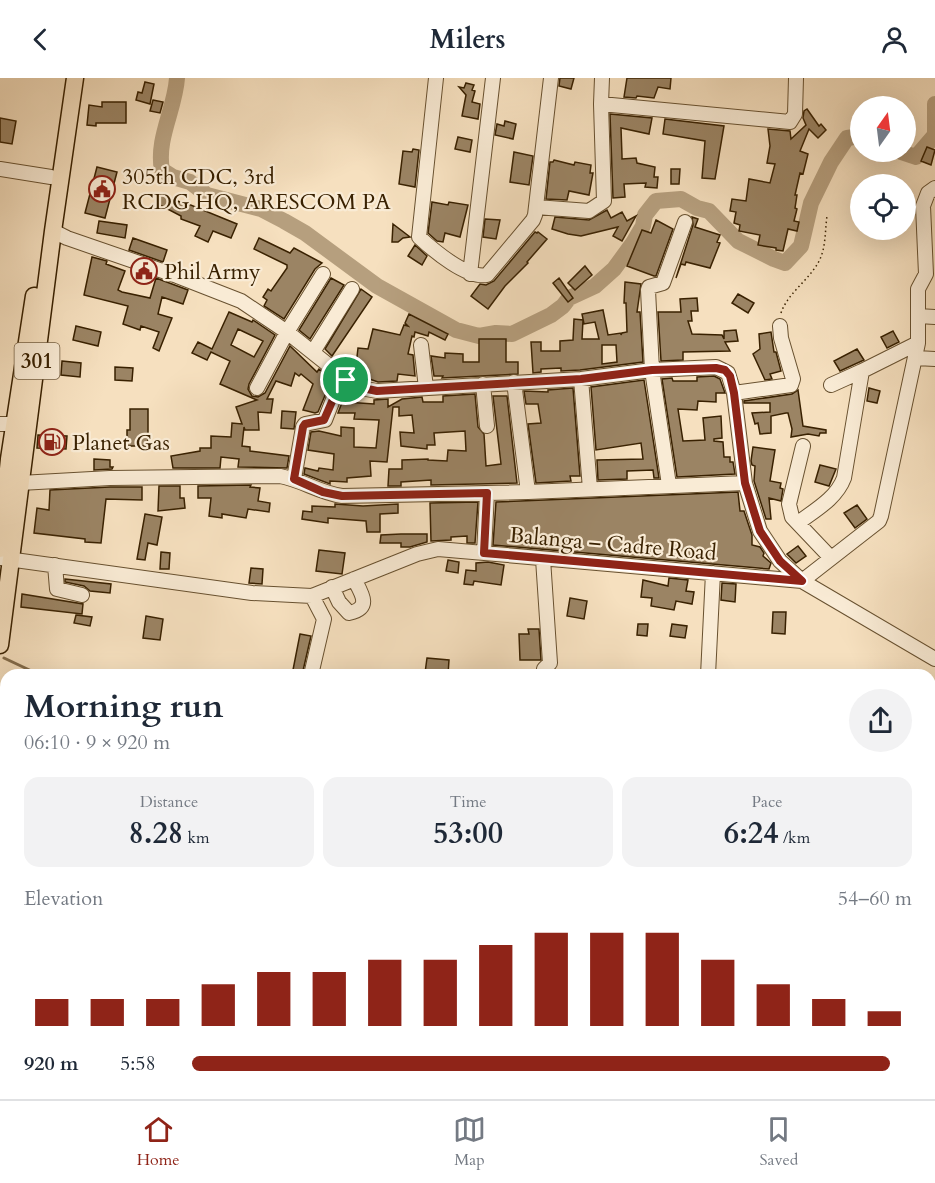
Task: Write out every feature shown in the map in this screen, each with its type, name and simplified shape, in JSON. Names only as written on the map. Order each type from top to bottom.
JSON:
[{"type":"main road","name":"301","points":[[0,645],[8,424],[51,177],[65,78]]},
{"type":"main road","name":"301","points":[[4,556],[20,483],[75,78]]},
{"type":"street","points":[[436,78],[419,237],[436,252],[471,274],[482,276],[487,274],[533,220],[551,78]]},
{"type":"street","points":[[471,274],[493,78]]},
{"type":"street","points":[[536,207],[589,211],[604,201],[602,78]]},
{"type":"street","points":[[601,104],[790,122],[794,119],[796,78]]},
{"type":"street","points":[[0,169],[51,177]]},
{"type":"street","points":[[802,581],[879,521],[881,516],[916,358],[918,289],[930,274],[923,206],[928,193],[935,188]]},
{"type":"street","points":[[669,485],[652,370],[648,290],[649,287],[663,283],[685,222]]},
{"type":"street","points":[[53,231],[241,301],[287,332],[346,380],[358,387],[377,391],[581,379],[652,370],[721,368],[728,373],[734,393],[745,483],[760,531],[780,561],[802,581],[935,659]]},
{"type":"street","points":[[257,388],[287,332],[323,274]]},
{"type":"street","points":[[313,352],[352,289]]},
{"type":"street","points":[[918,316],[935,317]]},
{"type":"street","points":[[734,393],[791,385],[793,379],[781,338],[780,326]]},
{"type":"street","points":[[831,386],[918,343]]},
{"type":"street","points":[[421,345],[426,388]]},
{"type":"street","points":[[916,358],[935,359]]},
{"type":"street","points":[[798,523],[830,499],[840,488],[862,370]]},
{"type":"street","points":[[581,379],[590,489]]},
{"type":"street","points":[[294,479],[303,427],[305,424],[324,420],[334,397],[346,380]]},
{"type":"street","points":[[514,382],[528,492]]},
{"type":"street","points":[[483,384],[487,426]]},
{"type":"street","points":[[804,446],[789,504],[792,517],[831,558]]},
{"type":"street","points":[[20,483],[110,478],[280,476],[294,479],[323,492],[342,496],[528,492],[745,483]]},
{"type":"street","points":[[484,553],[487,493]]},
{"type":"street","name":"Balanga – Cadre Road","points":[[4,556],[252,593],[312,596],[435,549],[802,581]]},
{"type":"street","points":[[543,558],[550,663],[544,669]]},
{"type":"street","points":[[55,565],[57,589],[82,595]]},
{"type":"street","points":[[708,669],[713,573]]},
{"type":"street","points":[[332,587],[345,610],[349,613],[357,611],[364,603],[354,579]]},
{"type":"street","points":[[312,596],[324,619],[312,669]]},
{"type":"path","points":[[780,326],[785,304],[820,259],[827,216]]},
{"type":"building","points":[[560,78],[574,78],[571,89],[559,86]]},
{"type":"building","points":[[627,78],[671,78],[670,89],[658,87],[654,98],[624,97]]},
{"type":"building","points":[[145,82],[154,84],[150,104],[136,100],[138,92],[142,93]]},
{"type":"building","points":[[466,83],[474,85],[472,102],[480,104],[478,119],[462,116],[466,95],[459,87],[464,88]]},
{"type":"building","points":[[153,100],[163,102],[160,113],[150,111]]},
{"type":"building","points":[[102,102],[126,102],[126,123],[87,125],[89,105],[102,107]]},
{"type":"building","points":[[807,109],[819,126],[821,124],[826,130],[818,138],[809,129],[800,151],[808,154],[803,174],[800,173],[795,195],[797,195],[795,208],[797,209],[794,221],[799,222],[797,231],[788,229],[783,251],[758,245],[760,235],[739,231],[740,225],[734,223],[736,212],[730,211],[732,199],[746,201],[749,179],[770,183],[775,164],[767,163],[770,146],[768,129],[790,131],[791,139],[806,125],[803,118],[804,111]]},
{"type":"building","points":[[610,114],[652,118],[649,134],[621,128],[622,159],[636,158],[637,163],[655,167],[654,177],[658,177],[657,188],[645,187],[646,183],[624,184],[625,197],[613,198]]},
{"type":"building","points":[[0,118],[16,121],[12,144],[0,142]]},
{"type":"building","points":[[665,119],[724,126],[715,179],[702,178],[705,141],[663,134]]},
{"type":"building","points":[[505,121],[516,124],[513,139],[495,135],[497,124],[504,126]]},
{"type":"building","points":[[458,137],[472,140],[470,152],[455,149]]},
{"type":"building","points":[[927,147],[935,150],[931,165],[921,161]]},
{"type":"building","points":[[413,149],[419,150],[415,187],[399,184],[403,151],[412,152]]},
{"type":"building","points":[[514,152],[533,156],[529,185],[510,182]]},
{"type":"building","points":[[554,160],[574,165],[575,162],[591,165],[590,173],[593,173],[589,195],[569,191],[567,200],[546,199],[550,162]]},
{"type":"building","points":[[97,167],[117,172],[105,218],[85,213]]},
{"type":"building","points":[[671,169],[680,169],[679,184],[671,184]]},
{"type":"building","points":[[161,193],[237,224],[231,238],[213,231],[208,242],[195,236],[200,226],[181,219],[181,216],[156,203]]},
{"type":"building","points":[[432,202],[468,205],[460,237],[445,233],[443,242],[437,241],[428,233]]},
{"type":"building","points":[[607,210],[611,218],[622,212],[627,221],[636,216],[622,241],[613,236],[618,227],[581,236],[552,229],[555,217],[589,220]]},
{"type":"building","points":[[692,217],[698,219],[695,227],[720,235],[717,242],[720,243],[710,268],[686,262],[685,265],[681,264],[676,278],[693,225]]},
{"type":"building","points":[[485,219],[500,220],[496,239],[483,237]]},
{"type":"building","points":[[656,220],[673,229],[656,276],[654,276],[627,266],[642,230],[651,233]]},
{"type":"building","points":[[99,221],[127,225],[125,238],[97,233]]},
{"type":"building","points":[[393,224],[410,237],[392,242]]},
{"type":"building","points":[[535,232],[547,239],[528,263],[505,286],[488,309],[471,296],[480,284],[486,285],[494,281]]},
{"type":"building","points":[[133,238],[167,250],[163,262],[129,250]]},
{"type":"building","points":[[259,238],[290,253],[294,248],[322,263],[315,269],[284,319],[264,306],[267,300],[263,297],[268,289],[271,291],[287,265],[254,249]]},
{"type":"building","points":[[415,245],[427,256],[422,265],[408,256]]},
{"type":"building","points":[[92,257],[107,261],[106,264],[125,271],[118,290],[122,292],[150,298],[156,278],[188,290],[183,304],[162,297],[158,314],[172,318],[159,351],[153,348],[159,332],[141,326],[140,330],[123,324],[128,306],[84,295]]},
{"type":"building","points":[[585,266],[592,275],[575,290],[568,283]]},
{"type":"building","points":[[331,278],[344,285],[310,339],[299,330]]},
{"type":"building","points":[[559,278],[573,298],[568,302],[553,283]]},
{"type":"building","points":[[625,282],[641,284],[637,312],[640,312],[643,362],[580,370],[541,369],[541,372],[533,373],[531,342],[541,342],[541,351],[560,351],[560,341],[573,340],[574,319],[583,320],[582,339],[599,339],[595,322],[584,324],[582,314],[603,310],[608,335],[621,333],[621,335],[627,332],[626,303],[624,303]],"holes":[[[602,345],[616,345],[617,362],[602,364]]]},
{"type":"building","points":[[361,289],[372,297],[332,356],[325,349]]},
{"type":"building","points":[[738,294],[754,303],[748,313],[732,303]]},
{"type":"building","points":[[697,298],[698,311],[691,311],[692,321],[688,321],[692,334],[722,335],[724,339],[724,331],[736,330],[738,341],[725,342],[730,351],[683,352],[683,360],[661,361],[658,312],[681,312],[680,299]]},
{"type":"building","points":[[229,312],[252,322],[253,320],[275,335],[249,384],[248,389],[252,396],[258,397],[265,393],[290,346],[317,372],[319,369],[334,381],[318,412],[315,413],[303,410],[313,384],[301,374],[299,376],[295,373],[291,386],[276,381],[267,399],[273,399],[271,413],[258,412],[259,430],[245,430],[244,427],[242,446],[250,447],[250,451],[289,456],[287,468],[238,467],[239,459],[221,457],[220,468],[173,468],[171,456],[200,451],[200,448],[211,448],[211,436],[231,437],[232,423],[242,424],[236,407],[257,400],[220,384],[230,361],[211,352],[207,360],[192,353],[198,342],[212,349]],"holes":[[[238,329],[263,341],[254,357],[231,345]]]},
{"type":"building","points":[[409,314],[448,334],[445,340],[429,332],[428,336],[415,332],[408,354],[413,355],[415,376],[398,374],[397,381],[378,382],[355,374],[358,348],[368,349],[373,329],[400,335],[404,325],[408,326],[405,323]]},
{"type":"building","points":[[76,326],[101,332],[98,346],[73,340]]},
{"type":"building","points":[[893,331],[899,342],[887,348],[881,337]]},
{"type":"building","points":[[771,332],[774,352],[776,352],[781,371],[770,374],[772,379],[765,380],[753,354],[760,349],[759,334]]},
{"type":"building","points":[[479,339],[506,339],[506,362],[518,362],[518,374],[442,378],[443,376],[434,376],[431,356],[445,358],[445,353],[463,354],[463,362],[479,362]]},
{"type":"building","points":[[857,349],[864,360],[840,371],[834,361]]},
{"type":"building","points":[[62,361],[81,363],[80,377],[61,375]]},
{"type":"building","points":[[115,367],[133,368],[132,381],[115,380]]},
{"type":"building","points":[[714,376],[720,379],[725,393],[716,393],[716,402],[698,401],[697,410],[678,409],[683,441],[705,440],[703,418],[721,416],[722,438],[714,439],[714,441],[723,442],[724,457],[730,457],[735,474],[677,477],[662,379],[697,381],[697,377]]},
{"type":"building","points":[[644,380],[659,478],[654,478],[653,470],[627,471],[627,479],[598,480],[597,460],[643,459],[641,443],[596,450],[591,387]]},
{"type":"building","points":[[573,388],[580,476],[570,476],[571,481],[536,483],[528,424],[541,423],[538,404],[526,404],[524,391],[548,392],[548,390]]},
{"type":"building","points":[[869,388],[880,391],[877,403],[867,401]]},
{"type":"building","points":[[798,390],[803,426],[826,430],[826,433],[820,433],[819,436],[808,434],[791,437],[792,429],[788,413],[786,413],[771,416],[771,433],[760,434],[758,423],[755,424],[752,413],[770,412],[770,403],[744,403],[744,401],[792,394]]},
{"type":"building","points":[[475,394],[478,427],[484,434],[486,466],[501,464],[493,396],[507,396],[517,483],[431,485],[431,480],[401,482],[401,486],[388,486],[389,469],[402,469],[402,460],[447,461],[448,450],[466,451],[465,431],[434,433],[435,445],[427,445],[427,449],[401,446],[400,432],[414,433],[412,415],[399,416],[399,407],[393,407],[387,462],[370,461],[371,476],[347,478],[347,482],[330,481],[330,484],[304,474],[305,468],[318,471],[319,468],[333,470],[334,454],[308,450],[311,432],[319,431],[341,436],[341,427],[354,428],[354,447],[376,448],[379,420],[354,419],[355,413],[338,413],[343,400],[374,404],[374,400],[388,399],[388,407],[402,399],[422,397],[423,402],[443,402],[443,396]]},
{"type":"building","points":[[130,409],[148,409],[148,446],[127,446]]},
{"type":"building","points":[[282,411],[296,412],[294,429],[281,428]]},
{"type":"building","name":"Planet Gas","points":[[38,435],[67,436],[66,449],[37,448]]},
{"type":"building","points":[[753,447],[775,450],[770,481],[781,483],[780,488],[783,489],[781,501],[769,498],[771,519],[766,519],[754,481],[755,466],[751,461]]},
{"type":"building","points":[[94,459],[110,460],[110,467],[113,467],[112,469],[94,470]]},
{"type":"building","points":[[820,465],[836,469],[829,486],[815,482]]},
{"type":"building","points":[[251,485],[250,487],[260,488],[258,501],[270,503],[269,512],[248,509],[246,518],[222,514],[222,518],[209,516],[211,498],[198,498],[198,486]]},
{"type":"building","points":[[159,486],[180,486],[180,498],[184,498],[185,508],[158,511]]},
{"type":"building","points":[[142,487],[142,500],[106,499],[101,543],[34,533],[37,508],[49,510],[50,490]]},
{"type":"building","points":[[738,492],[740,511],[744,511],[752,535],[752,545],[760,547],[764,553],[763,556],[771,563],[769,569],[493,545],[496,502]]},
{"type":"building","points":[[478,502],[475,543],[467,543],[467,536],[431,541],[430,503]]},
{"type":"building","points":[[335,504],[363,506],[398,504],[398,513],[380,514],[380,532],[367,532],[366,521],[328,518],[328,523],[302,519],[303,511],[312,512],[312,506],[335,507]]},
{"type":"building","points":[[857,505],[867,519],[855,528],[844,513]]},
{"type":"building","points":[[145,514],[162,517],[157,545],[148,543],[145,560],[137,559]]},
{"type":"building","points":[[427,534],[427,542],[410,547],[401,547],[401,543],[380,543],[381,535]]},
{"type":"building","points":[[798,546],[806,556],[796,563],[787,554]]},
{"type":"building","points":[[319,550],[345,553],[342,574],[316,571]]},
{"type":"building","points":[[161,552],[170,553],[169,569],[160,569]]},
{"type":"building","points":[[448,560],[459,562],[458,573],[446,571]]},
{"type":"building","points":[[488,562],[504,565],[501,585],[474,581],[473,585],[464,584],[466,570],[476,571],[476,563]]},
{"type":"building","points":[[251,568],[263,569],[262,584],[249,583]]},
{"type":"building","points":[[669,578],[688,580],[686,591],[694,592],[692,604],[676,601],[674,610],[651,606],[652,598],[641,597],[643,580],[668,586]]},
{"type":"building","points":[[65,579],[111,584],[110,593],[90,591],[84,586],[65,582]]},
{"type":"building","points":[[722,583],[736,584],[735,602],[721,600]]},
{"type":"building","points":[[22,594],[83,604],[82,614],[21,607]]},
{"type":"building","points":[[570,598],[587,601],[584,619],[567,616]]},
{"type":"building","points":[[773,612],[786,612],[785,634],[772,633]]},
{"type":"building","points":[[76,615],[92,617],[90,626],[74,623]]},
{"type":"building","points":[[146,616],[163,619],[160,640],[143,638]]},
{"type":"building","points":[[638,624],[648,624],[647,636],[637,635]]},
{"type":"building","points":[[672,624],[687,626],[685,638],[670,636]]},
{"type":"building","points":[[528,629],[539,629],[541,660],[520,660],[519,634],[529,634]]},
{"type":"building","points":[[300,634],[311,636],[303,669],[293,669]]},
{"type":"building","points":[[427,658],[449,660],[448,669],[426,669]]},
{"type":"waterway","points":[[177,78],[162,147],[162,170],[173,177],[190,182],[207,195],[261,209],[284,221],[305,233],[377,286],[456,330],[479,336],[496,333],[512,334],[551,315],[569,298],[595,286],[614,269],[633,243],[643,226],[645,215],[656,201],[681,199],[697,208],[709,211],[738,241],[785,263],[801,246],[811,203],[831,162],[847,138],[850,138]]},
{"type":"waterway","points":[[916,157],[935,135],[935,104]]},
{"type":"waterway","points":[[4,658],[27,669]]},
{"type":"place","name":"305th CDC, 3rd RCDG HQ, ARESCOM PA","points":[[102,189]]},
{"type":"place","name":"Phil Army","points":[[144,271]]},
{"type":"place","name":"Planet Gas","points":[[52,442]]},
{"type":"route","points":[[716,368],[725,370],[730,376],[734,393],[745,483],[760,531],[780,561],[802,581],[484,553],[487,493],[342,496],[323,492],[294,479],[303,427],[305,424],[324,420],[334,397],[346,380],[358,387],[377,391],[581,379],[652,370],[716,368]]}]
